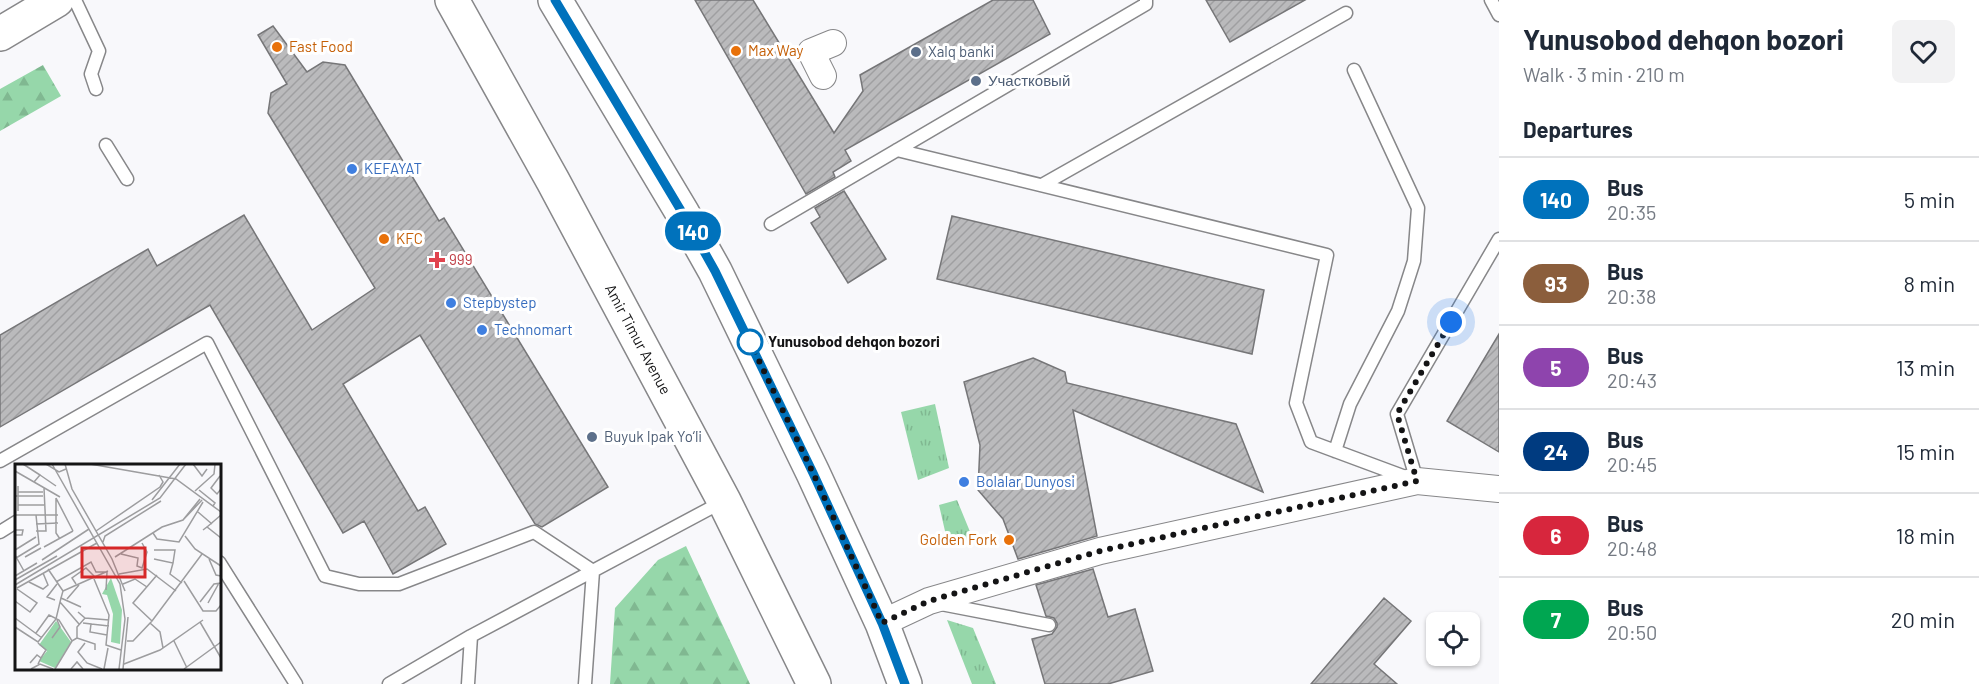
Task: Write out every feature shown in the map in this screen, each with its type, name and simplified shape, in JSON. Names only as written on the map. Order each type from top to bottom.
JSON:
[{"type":"main road","points":[[0,34],[57,0]]},
{"type":"main road","name":"Amir Timur Avenue","points":[[452,0],[553,181],[724,501],[814,684]]},
{"type":"main road","points":[[555,0],[715,271],[808,462],[882,623],[905,684]]},
{"type":"street","points":[[823,76],[811,52],[834,43]]},
{"type":"street","points":[[882,623],[929,601],[1100,551],[1417,481],[1499,489]]},
{"type":"lane","points":[[75,0],[99,51],[91,74],[96,89]]},
{"type":"lane","points":[[771,224],[1135,10],[1146,3],[1146,0]]},
{"type":"lane","points":[[1491,0],[1499,15]]},
{"type":"lane","points":[[1042,185],[1346,13]]},
{"type":"lane","points":[[1335,451],[1350,404],[1398,311],[1414,261],[1418,208],[1354,70]]},
{"type":"lane","points":[[106,145],[127,179]]},
{"type":"lane","points":[[897,150],[1327,255],[1296,403],[1311,442],[1417,481]]},
{"type":"lane","points":[[1417,481],[1397,414],[1499,239]]},
{"type":"lane","points":[[0,461],[207,343],[325,576],[359,584],[399,584],[534,532],[592,571]]},
{"type":"lane","points":[[389,684],[471,636],[724,501]]},
{"type":"lane","points":[[0,532],[15,523]]},
{"type":"lane","points":[[220,564],[296,684]]},
{"type":"lane","points":[[585,684],[592,571]]},
{"type":"lane","points":[[929,601],[1049,625]]},
{"type":"lane","points":[[468,684],[471,636]]},
{"type":"green space","points":[[43,65],[61,96],[0,131],[0,89]]},
{"type":"green space","points":[[935,404],[949,468],[918,480],[901,412]]},
{"type":"green space","points":[[957,500],[973,539],[948,544],[939,505]]},
{"type":"green space","points":[[686,546],[750,684],[610,684],[615,608],[658,560]]},
{"type":"green space","points":[[947,620],[973,628],[996,684],[972,684]]},
{"type":"building","points":[[695,0],[753,0],[834,133],[863,91],[860,75],[993,0],[1033,0],[1050,34],[845,150],[851,161],[833,172],[835,177],[806,194]]},
{"type":"building","points":[[1206,0],[1305,0],[1230,42]]},
{"type":"building","points":[[273,26],[307,72],[323,62],[345,65],[439,221],[444,218],[608,487],[542,527],[535,524],[420,335],[343,384],[418,511],[425,507],[446,544],[393,574],[364,521],[343,533],[210,305],[0,427],[0,335],[148,249],[157,266],[244,215],[312,330],[375,288],[268,113],[271,93],[287,84],[258,35]]},
{"type":"building","points":[[844,191],[886,259],[848,283],[811,223],[820,217],[815,208]]},
{"type":"building","points":[[952,216],[1264,290],[1252,354],[937,279]]},
{"type":"building","points":[[1499,334],[1499,452],[1447,421]]},
{"type":"building","points":[[1033,358],[1065,372],[1067,383],[1236,424],[1263,492],[1073,410],[1097,536],[1018,559],[1003,519],[978,490],[980,445],[964,382]]},
{"type":"building","points":[[1093,569],[1108,617],[1135,609],[1153,671],[1108,684],[1045,684],[1032,639],[1052,634],[1057,623],[1054,618],[1046,616],[1036,585]]},
{"type":"building","points":[[1384,598],[1411,621],[1374,664],[1397,684],[1311,684]]},
{"type":"bus line","name":"140","points":[[555,0],[715,271],[813,473],[882,623],[905,684]]},
{"type":"place","name":"Fast Food","points":[[277,47]]},
{"type":"place","name":"Max Way","points":[[736,51]]},
{"type":"place","name":"Xalq banki","points":[[916,52]]},
{"type":"place","name":"Участковый","points":[[976,81]]},
{"type":"place","name":"KEFAYAT","points":[[352,169]]},
{"type":"place","name":"KFC","points":[[384,239]]},
{"type":"place","name":"999","points":[[437,260]]},
{"type":"place","name":"Stepbystep","points":[[451,303]]},
{"type":"place","name":"Technomart","points":[[482,330]]},
{"type":"place","name":"Yunusobod dehqon bozori","points":[[750,342]]},
{"type":"place","name":"Buyuk Ipak Yo‘li","points":[[592,437]]},
{"type":"place","name":"Bolalar Dunyosi","points":[[964,482]]},
{"type":"place","name":"Golden Fork","points":[[1009,540]]},
{"type":"route","points":[[750,342],[882,623],[929,601],[1100,551],[1417,481],[1397,414],[1451,322]]}]
